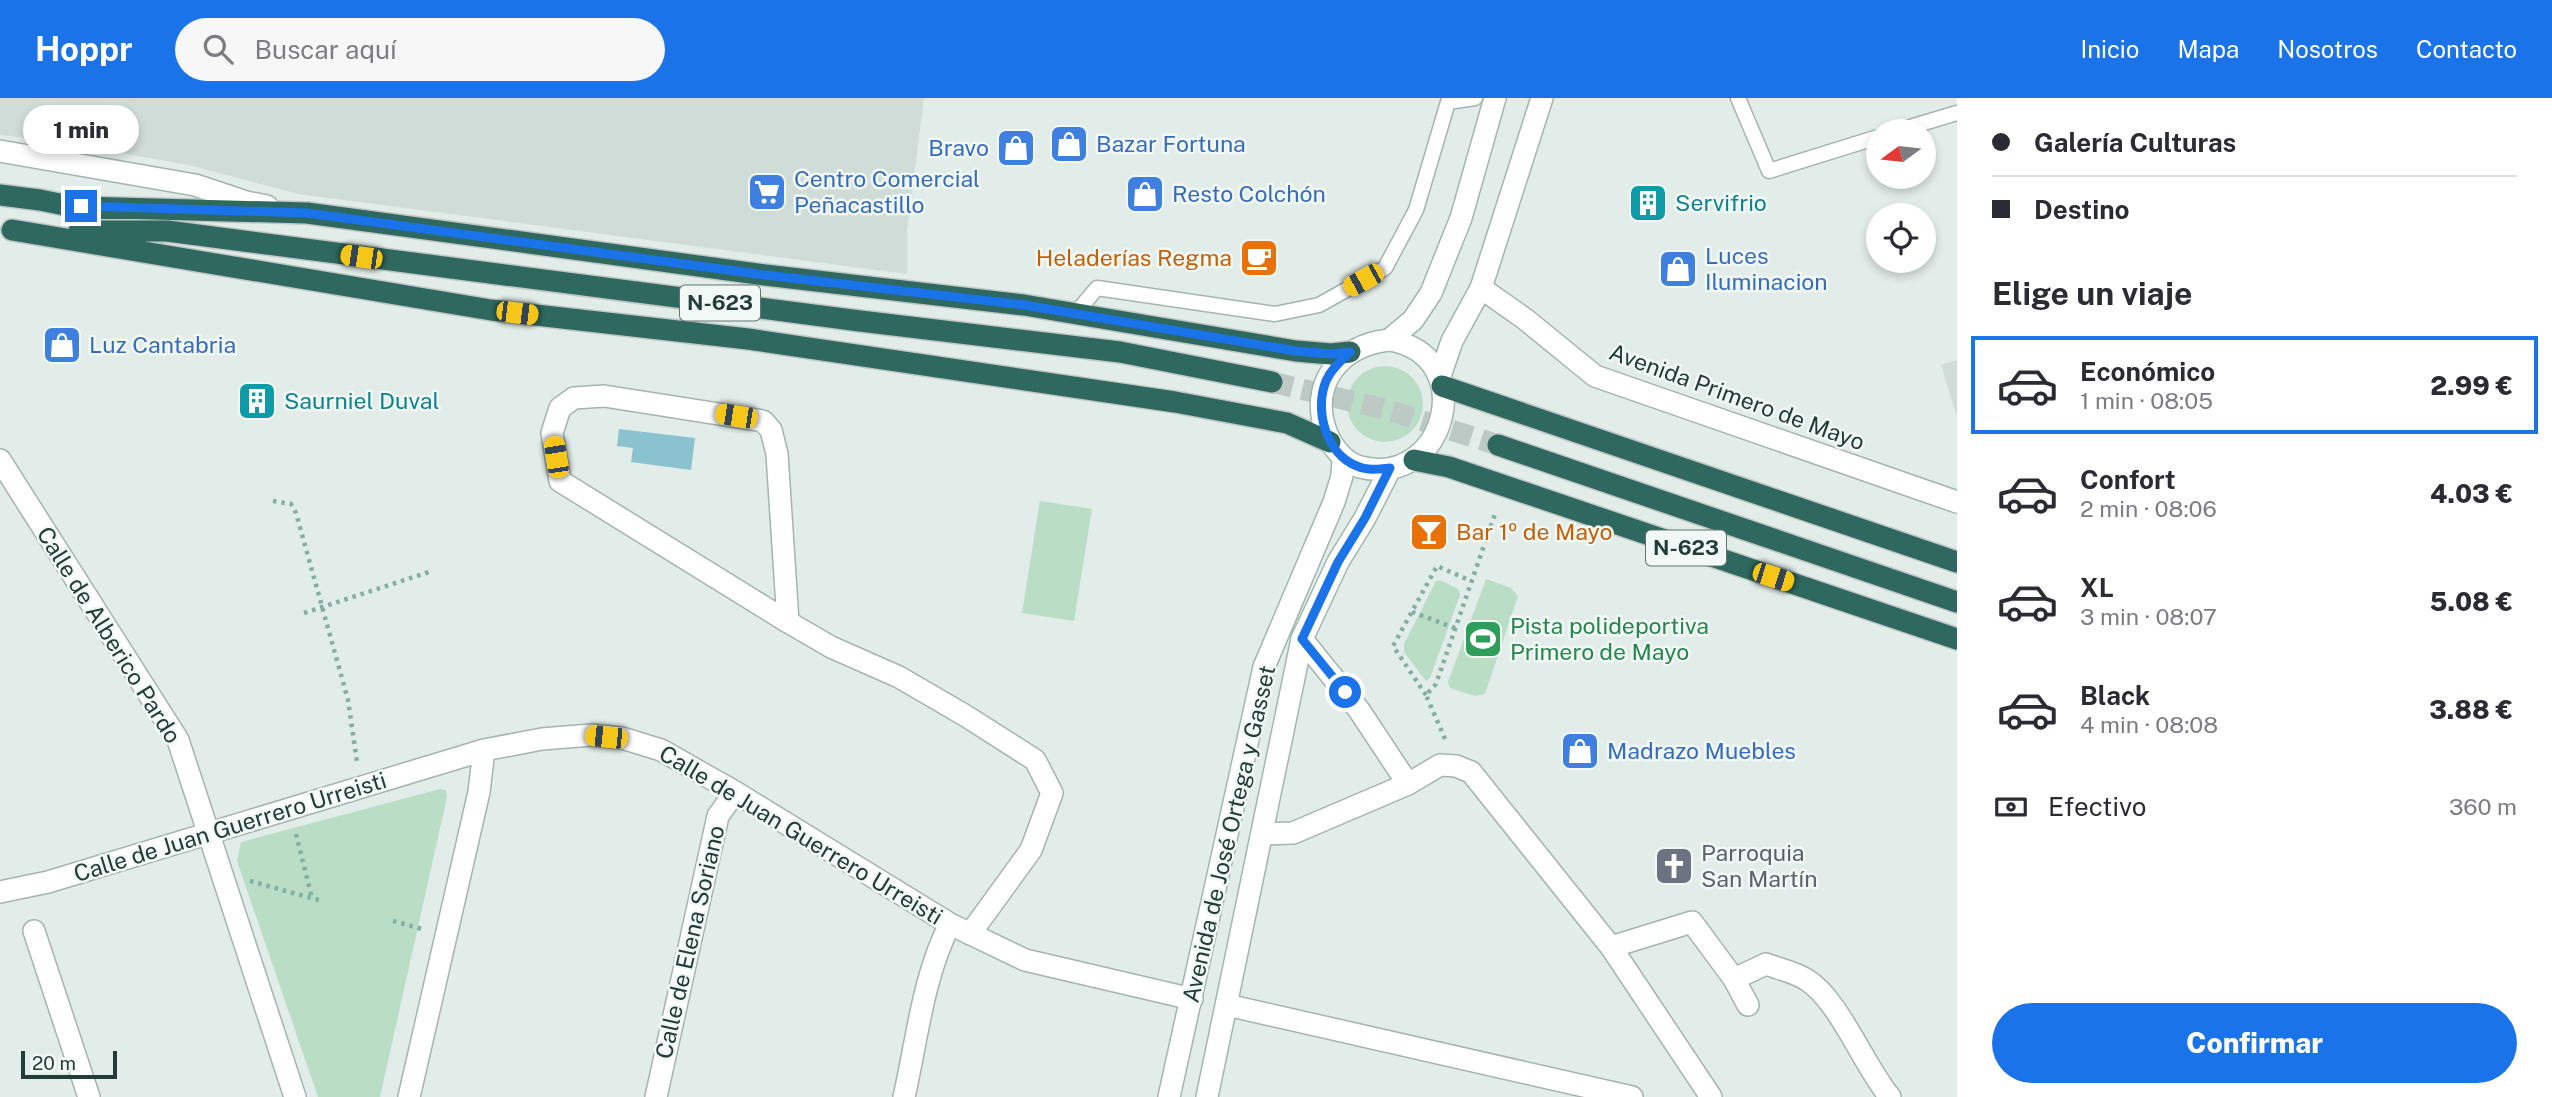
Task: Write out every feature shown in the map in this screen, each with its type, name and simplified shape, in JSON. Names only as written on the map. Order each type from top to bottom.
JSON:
[{"type":"highway","points":[[0,195],[81,206],[307,213],[1075,314],[1296,351],[1331,354],[1350,352]]},
{"type":"highway","points":[[81,206],[167,232]]},
{"type":"highway","points":[[6,229],[167,232]]},
{"type":"highway","points":[[6,229],[491,310],[748,339],[1175,402],[1287,423],[1337,450]]},
{"type":"highway","name":"N-623","points":[[167,232],[1120,352],[1272,382]]},
{"type":"highway","points":[[1441,381],[1956,560]]},
{"type":"highway","name":"N-623","points":[[1498,445],[1957,602]]},
{"type":"highway","name":"N-623","points":[[1414,460],[1449,467],[1957,639]]},
{"type":"street","points":[[1390,340],[1413,320],[1431,293],[1461,218],[1495,98]]},
{"type":"street","points":[[1441,381],[1430,359],[1407,343],[1390,340],[1363,346],[1350,352],[1334,367],[1327,379],[1322,395],[1324,425],[1337,450],[1357,467],[1376,470],[1390,468],[1414,460],[1425,450],[1439,428],[1443,414],[1441,381],[1452,341],[1481,288],[1542,98]]},
{"type":"street","points":[[0,152],[195,185],[246,202],[307,213]]},
{"type":"street","name":"Avenida Primero de Mayo","points":[[1481,288],[1525,318],[1595,376],[1957,502]]},
{"type":"street","points":[[788,622],[777,454],[771,430],[763,421],[604,396],[574,398],[560,408],[552,433],[560,481],[788,622],[831,647],[899,677],[1035,760],[1052,793],[1031,850],[970,934]]},
{"type":"street","name":"Avenida de José Ortega y Gasset","points":[[1169,1097],[1264,667],[1334,502],[1342,476],[1337,450]]},
{"type":"street","name":"Calle de Alberico Pardo","points":[[0,460],[178,740],[295,1097]]},
{"type":"street","name":"Avenida de José Ortega y Gasset","points":[[1206,1097],[1302,639],[1338,562],[1365,518],[1390,468]]},
{"type":"street","points":[[1302,639],[1359,710],[1408,784]]},
{"type":"street","name":"Calle de Juan Guerrero Urreisti","points":[[0,892],[48,883],[484,750],[566,736],[591,735],[622,738],[660,750],[735,792],[950,923],[1025,960],[1192,999]]},
{"type":"street","points":[[409,1097],[479,792],[484,750]]},
{"type":"street","points":[[1263,834],[1293,833],[1408,784],[1440,765],[1455,766],[1471,772],[1611,947],[1711,1097]]},
{"type":"street","name":"Calle de Elena Soriano","points":[[656,1097],[718,816],[735,792]]},
{"type":"street","points":[[1611,947],[1692,922],[1734,979],[1748,1005]]},
{"type":"street","points":[[904,1097],[933,967],[950,923]]},
{"type":"street","points":[[34,931],[89,1097]]},
{"type":"street","points":[[1734,979],[1766,964],[1808,980],[1833,1006],[1877,1082],[1890,1097]]},
{"type":"street","points":[[1227,1005],[1632,1097]]},
{"type":"lane","points":[[1075,314],[1097,288],[1275,314],[1319,304],[1385,268],[1416,210],[1448,102],[1475,98]]},
{"type":"lane","points":[[1738,98],[1769,171],[1866,141]]},
{"type":"lane","points":[[1936,119],[1957,113]]},
{"type":"path","points":[[1426,695],[1436,684],[1505,487]]},
{"type":"path","points":[[273,501],[290,503],[296,513],[348,700],[356,757]]},
{"type":"path","points":[[1455,766],[1426,695],[1393,646],[1437,566],[1471,581]]},
{"type":"path","points":[[304,613],[432,571]]},
{"type":"path","points":[[1412,612],[1455,628]]},
{"type":"path","points":[[289,809],[312,898]]},
{"type":"path","points":[[225,884],[244,879],[322,901]]},
{"type":"shaded area","points":[[0,98],[924,98],[907,231],[907,274],[298,194],[189,165],[54,141],[0,135]]},
{"type":"shaded area","points":[[1957,360],[1957,417],[1941,365]]},
{"type":"green space","points":[[1385,366],[1399,369],[1412,377],[1420,390],[1423,404],[1420,418],[1412,431],[1399,439],[1385,442],[1371,439],[1358,431],[1350,418],[1347,404],[1350,390],[1358,377],[1371,369]]},
{"type":"green space","points":[[1040,501],[1092,509],[1074,621],[1022,613]]},
{"type":"green space","name":"Pista polideportiva Primero de Mayo","points":[[1486,579],[1511,588],[1518,596],[1485,694],[1475,696],[1450,688],[1448,682]]},
{"type":"green space","points":[[1440,580],[1458,589],[1460,595],[1430,678],[1426,681],[1404,652],[1404,644],[1436,581]]},
{"type":"green space","points":[[440,789],[446,790],[447,797],[380,1097],[318,1097],[237,861],[241,842]]},
{"type":"water","points":[[619,429],[695,438],[691,470],[631,462],[633,448],[617,446]]},
{"type":"tunnel","points":[[1272,382],[1388,410],[1498,445]]},
{"type":"place","name":"Bazar Fortuna","points":[[1069,144]]},
{"type":"place","name":"Bravo","points":[[1016,148]]},
{"type":"place","name":"Centro Comercial Peñacastillo","points":[[767,192]]},
{"type":"place","name":"Resto Colchón","points":[[1145,194]]},
{"type":"place","name":"Servifrio","points":[[1648,203]]},
{"type":"place","name":"Heladerías Regma","points":[[1259,258]]},
{"type":"place","name":"Luces Iluminacion","points":[[1678,269]]},
{"type":"place","name":"Luz Cantabria","points":[[62,345]]},
{"type":"place","name":"Saurniel Duval","points":[[257,401]]},
{"type":"place","name":"Bar 1º de Mayo","points":[[1429,532]]},
{"type":"place","name":"Pista polideportiva Primero de Mayo","points":[[1483,639]]},
{"type":"place","name":"Madrazo Muebles","points":[[1580,751]]},
{"type":"place","name":"Parroquia San Martín","points":[[1674,866]]},
{"type":"route","points":[[81,206],[307,213],[765,275],[1024,305],[1296,351],[1331,354],[1350,352],[1334,367],[1327,379],[1321,409],[1324,425],[1331,442],[1343,458],[1357,467],[1376,470],[1390,468],[1365,518],[1338,562],[1302,639],[1345,692]]}]
